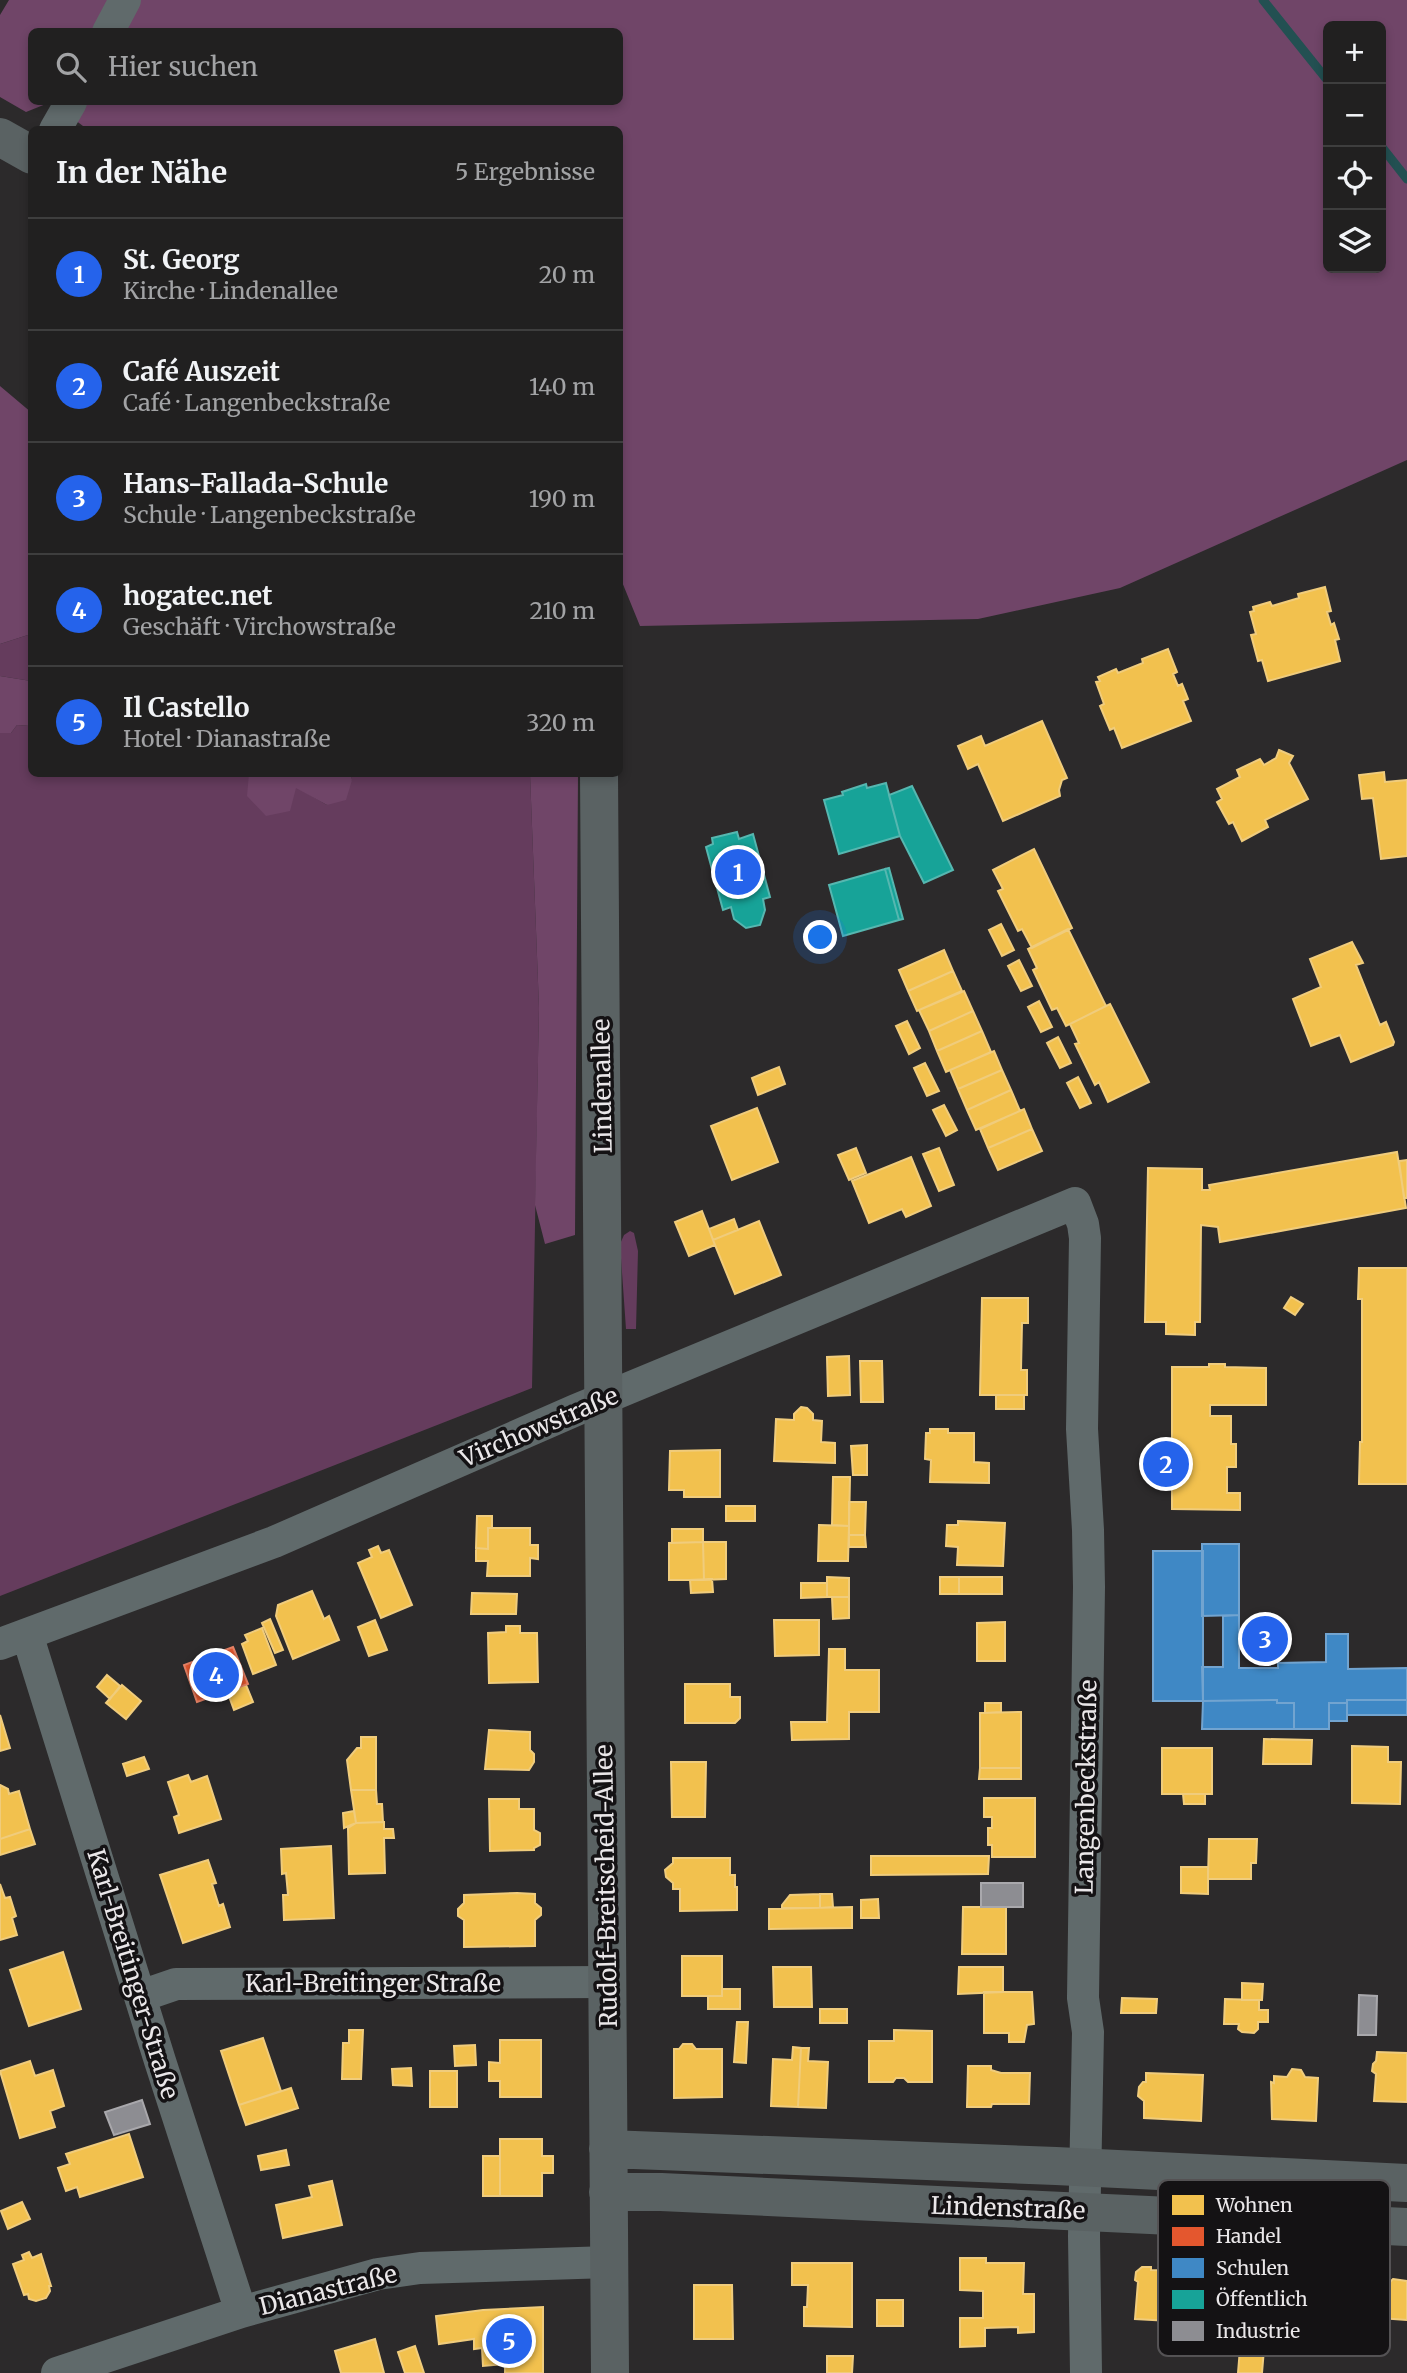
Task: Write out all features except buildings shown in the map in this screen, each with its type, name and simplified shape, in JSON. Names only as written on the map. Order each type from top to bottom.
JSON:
[{"type":"street","points":[[110,28],[125,0]]},
{"type":"street","points":[[57,126],[69,105]]},
{"type":"street","points":[[0,137],[28,153]]},
{"type":"street","name":"Lindenallee","points":[[600,777],[605,1398]]},
{"type":"street","name":"Virchowstraße","points":[[13,1639],[274,1542],[605,1398],[1075,1203]]},
{"type":"street","name":"Langenbeckstraße","points":[[1075,1203],[1083,1223],[1085,1238],[1082,1429],[1089,1576],[1083,1998],[1088,2032],[1084,2211],[1086,2373]]},
{"type":"street","name":"Rudolf-Breitscheid-Allee","points":[[605,1398],[604,1722],[610,2373]]},
{"type":"street","name":"Karl-Breitinger-Straße","points":[[13,1639],[141,1996],[241,2312]]},
{"type":"street","name":"Karl-Breitinger Straße","points":[[141,1996],[176,1984],[607,1982]]},
{"type":"street","name":"Lindenstraße","points":[[608,2149],[1347,2180]]},
{"type":"street","name":"Lindenstraße","points":[[608,2192],[1158,2215]]},
{"type":"street","name":"Dianastraße","points":[[57,2373],[241,2312],[378,2274],[420,2268],[609,2262]]},
{"type":"shaded area","points":[[9,0],[1407,0],[1407,460],[1120,588],[978,619],[640,626],[623,584],[623,126],[83,126],[55,105],[623,105],[623,28],[28,28],[28,105],[44,105],[26,112],[0,97],[0,15]]},
{"type":"shaded area","points":[[0,386],[28,410],[28,635],[0,644]]},
{"type":"shaded area","points":[[28,635],[28,681],[0,676],[0,644]]},
{"type":"shaded area","points":[[0,676],[28,681],[28,726],[17,725],[11,733],[0,733]]},
{"type":"shaded area","points":[[17,725],[28,726],[28,777],[255,777],[296,787],[327,805],[352,780],[352,777],[530,777],[539,1008],[532,1388],[0,1596],[0,733],[11,733]]},
{"type":"shaded area","points":[[249,777],[352,777],[346,800],[327,805],[296,788],[290,811],[266,816],[247,796]]},
{"type":"shaded area","points":[[530,777],[578,777],[575,1235],[545,1244],[535,1205],[539,1008]]},
{"type":"shaded area","points":[[630,1231],[634,1233],[638,1251],[636,1329],[626,1329],[620,1244],[624,1235]]},
{"type":"waterway","points":[[1263,0],[1323,75]]},
{"type":"waterway","points":[[1382,147],[1407,179]]},
{"type":"place","name":"St. Georg","points":[[738,872]]},
{"type":"place","name":"Café Auszeit","points":[[1166,1464]]},
{"type":"place","name":"Hans-Fallada-Schule","points":[[1265,1639]]},
{"type":"place","name":"hogatec.net","points":[[216,1675]]},
{"type":"place","name":"Il Castello","points":[[509,2341]]}]
